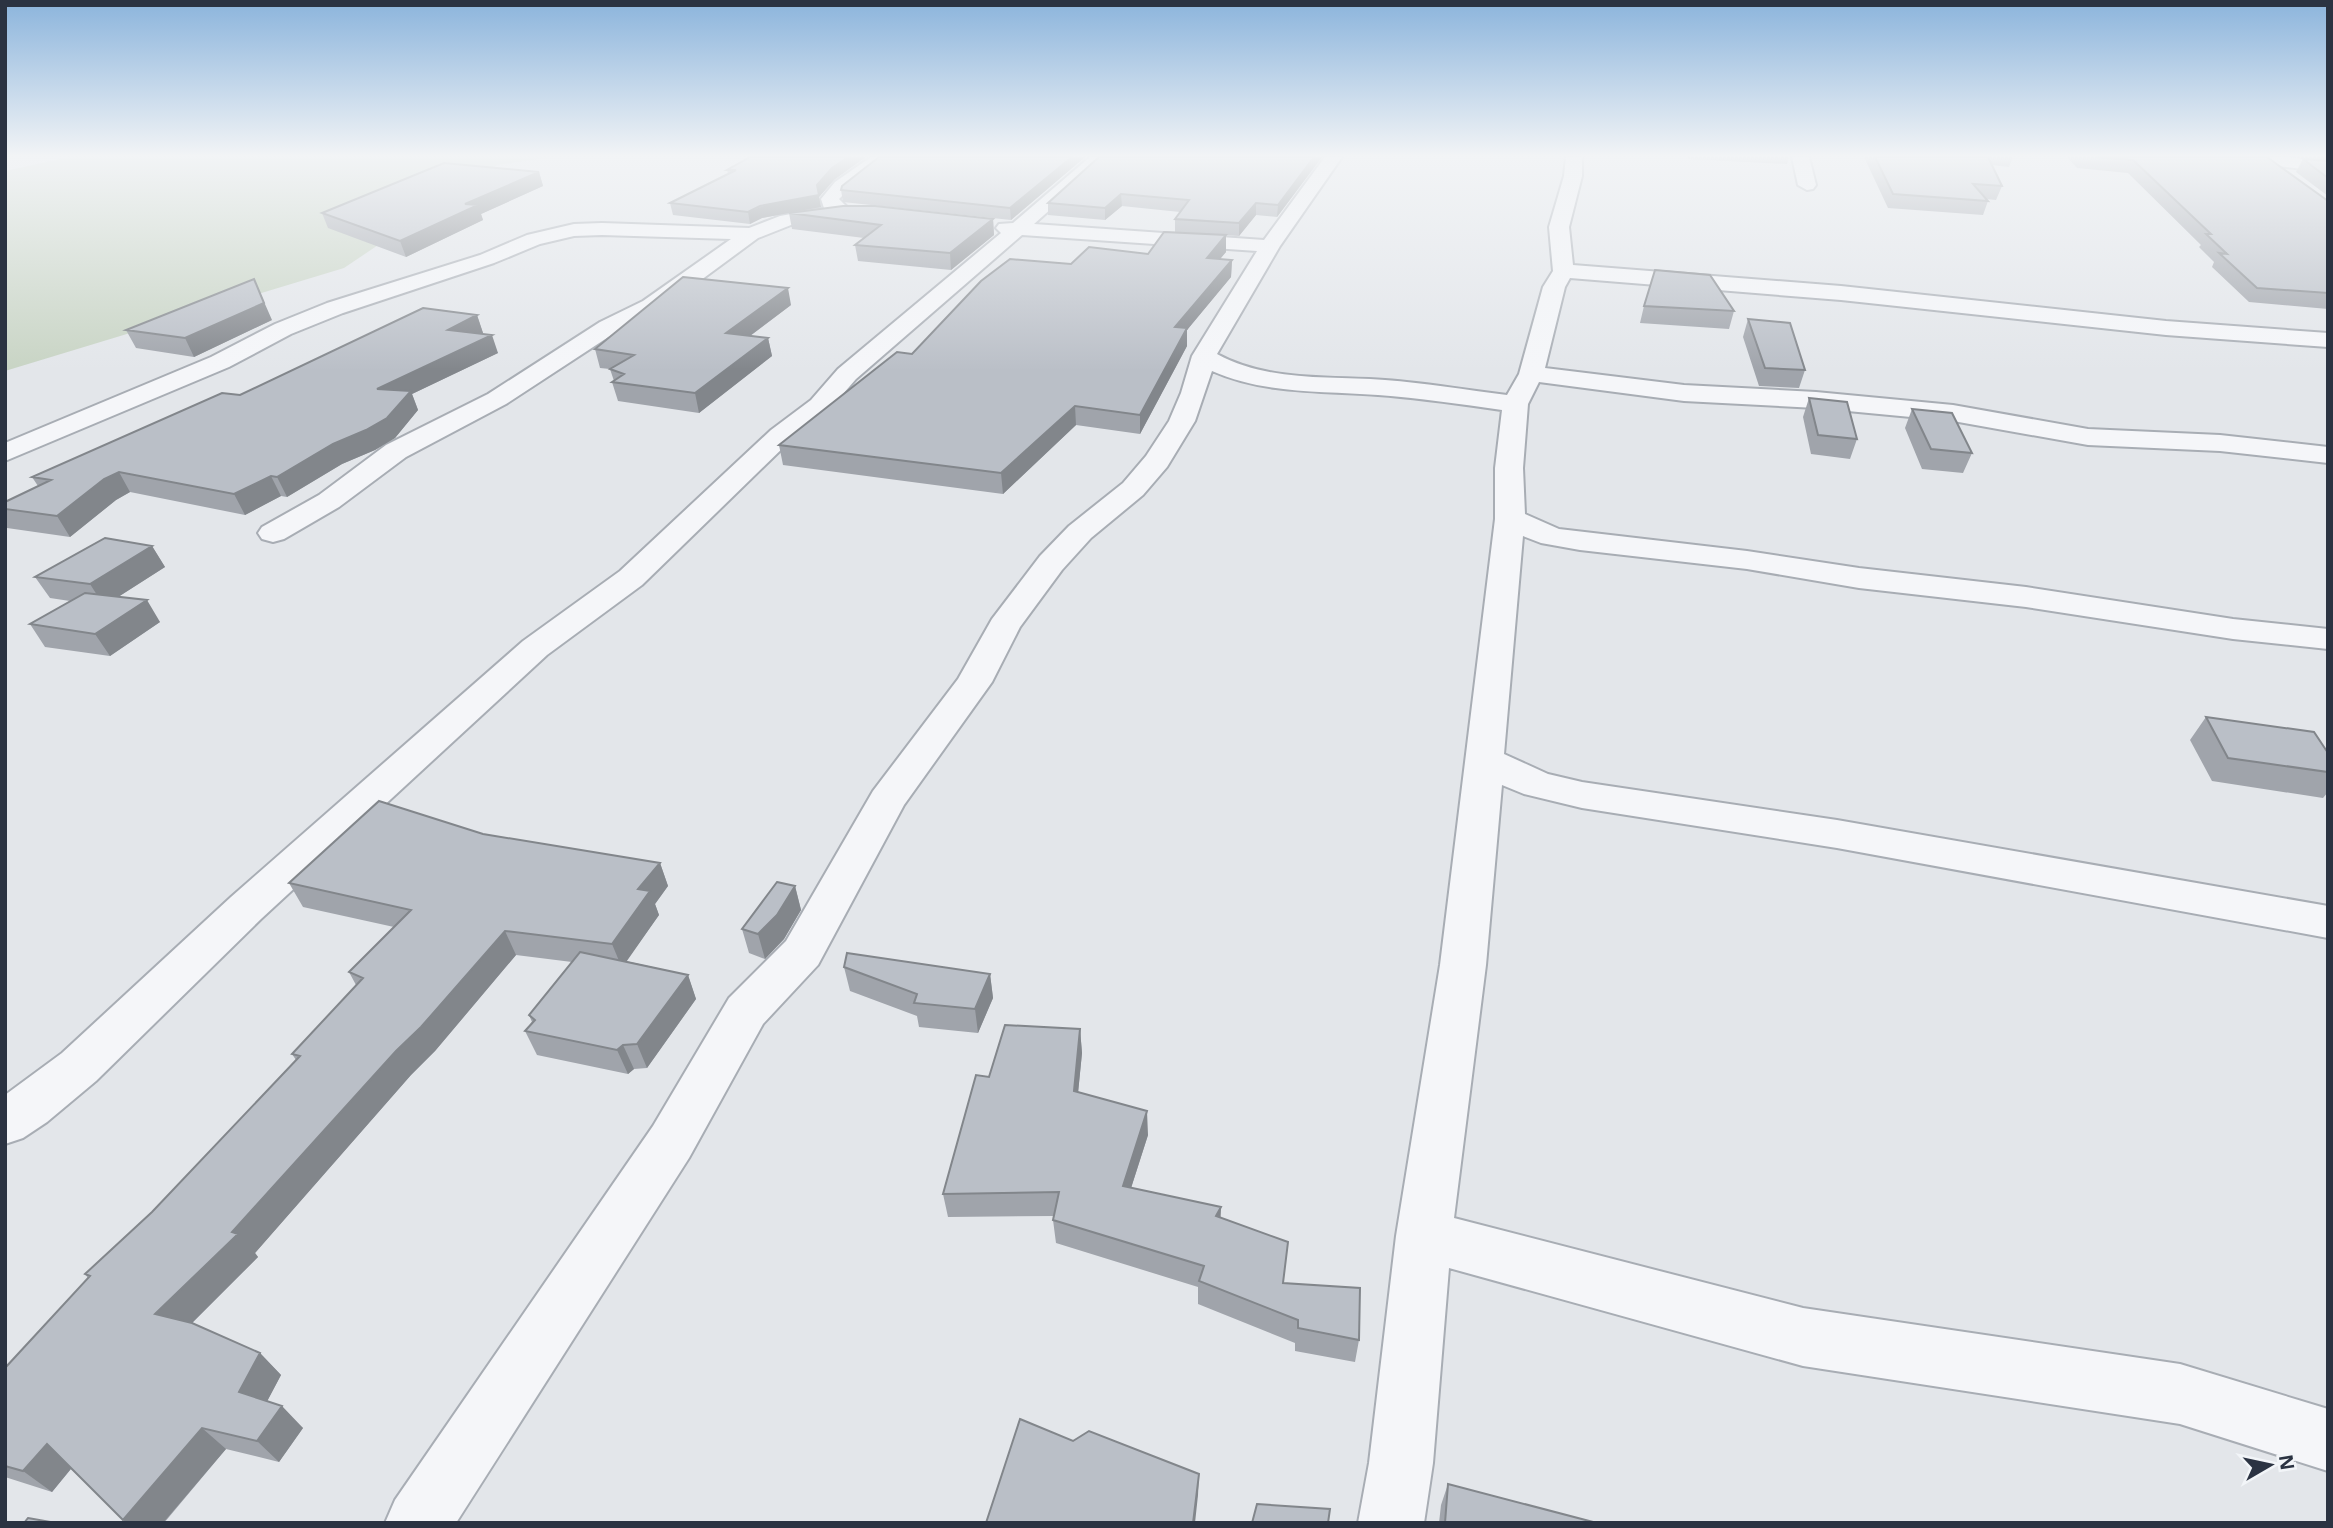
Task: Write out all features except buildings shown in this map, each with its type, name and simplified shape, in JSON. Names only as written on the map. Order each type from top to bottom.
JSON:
[{"type":"street","points":[[273,533],[330,501],[396,451],[497,399],[608,327],[651,306],[751,234],[766,228]]},
{"type":"street","points":[[5,1122],[29,1107],[79,1067],[246,908],[535,648],[631,578],[780,436],[820,405],[847,374],[1004,228]]},
{"type":"street","points":[[1009,228],[1270,246]]},
{"type":"street","points":[[418,1523],[671,1142],[746,1011],[802,954],[887,800],[974,682],[1003,626],[1073,539],[1133,489],[1157,461],[1182,421],[1194,393],[1204,356],[1283,228]]},
{"type":"street","points":[[1391,1523],[1401,1463],[1424,1236],[1463,965],[1510,519],[1509,468],[1523,389],[1555,287],[1563,271],[1559,228]]},
{"type":"street","points":[[5,453],[220,362],[296,323],[432,275],[487,259],[534,239],[574,230],[601,229],[751,234]]},
{"type":"street","points":[[1563,271],[1841,293],[2166,328],[2328,340]]},
{"type":"street","points":[[1204,356],[1222,368],[1278,380],[1375,387],[1684,393],[1816,400],[1953,413],[2088,437],[2220,443],[2328,455]]},
{"type":"street","points":[[1510,519],[1552,537],[1747,560],[1858,578],[2026,597],[2219,627],[2328,639]]},
{"type":"street","points":[[1483,759],[1538,785],[1582,795],[1837,834],[2328,922]]},
{"type":"street","points":[[1424,1236],[1803,1337],[2180,1394],[2328,1440]]},
{"type":"green space","points":[[5,228],[403,228],[344,268],[5,371]]}]
